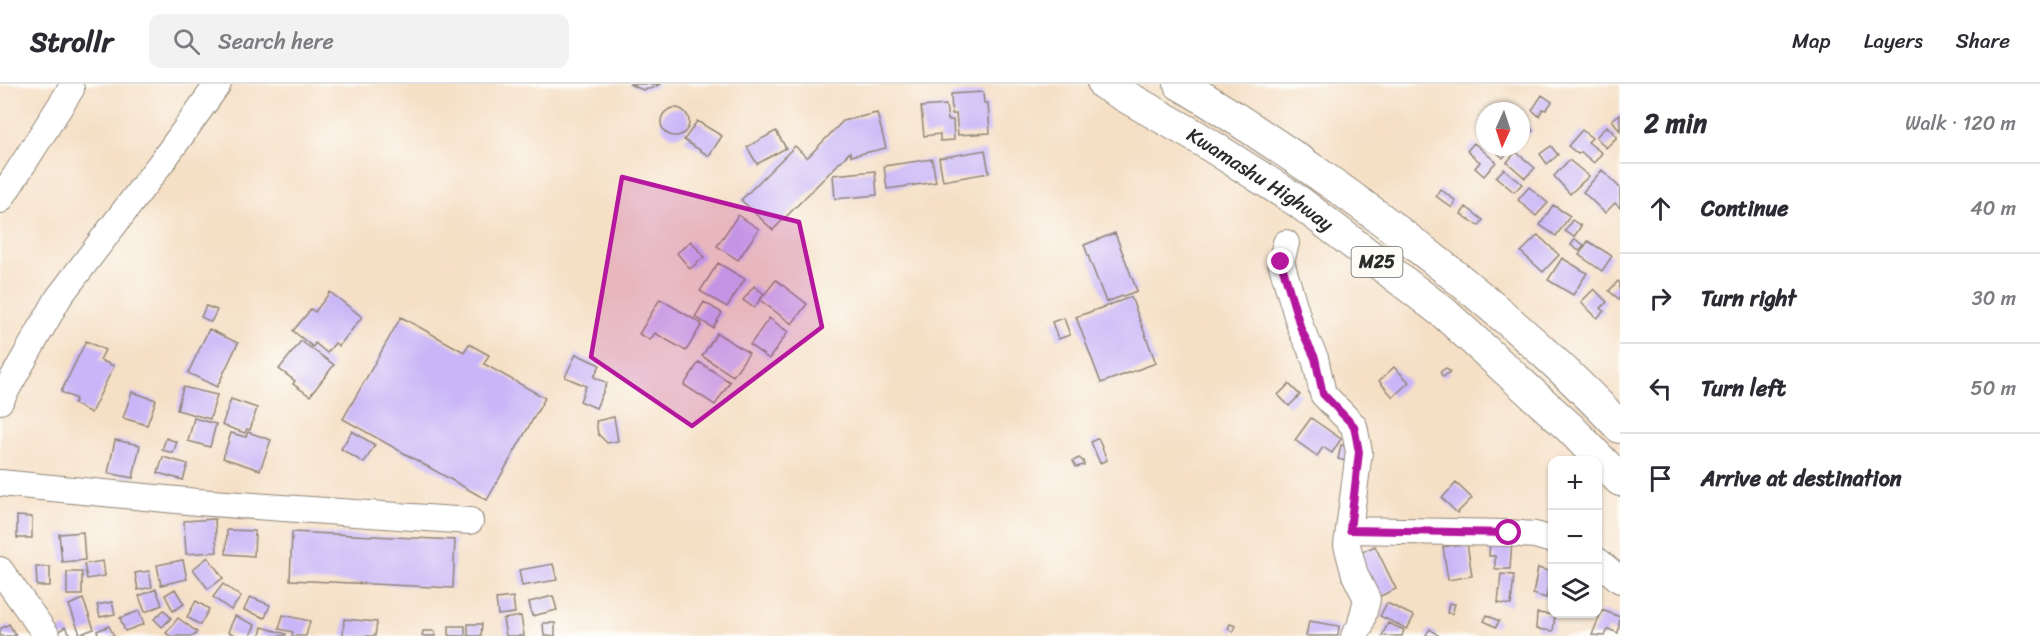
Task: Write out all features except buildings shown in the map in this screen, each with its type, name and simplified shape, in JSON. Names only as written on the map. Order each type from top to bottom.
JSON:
[{"type":"main road","name":"Kwamashu Highway","points":[[1104,84],[1197,137],[1299,202],[1444,313],[1570,428],[1620,480]]},
{"type":"main road","name":"Kwamashu Highway","points":[[1180,84],[1256,131],[1353,198],[1414,244],[1542,352],[1620,427]]},
{"type":"street","points":[[0,401],[59,297],[218,84]]},
{"type":"street","points":[[0,200],[70,88]]},
{"type":"street","points":[[1286,243],[1281,262],[1301,329],[1315,358],[1323,394],[1354,426],[1359,452],[1347,545],[1354,575],[1367,599],[1360,627],[1354,636]]},
{"type":"street","points":[[0,483],[197,502],[470,521]]},
{"type":"street","points":[[1350,530],[1509,533],[1535,535],[1548,539]]},
{"type":"street","points":[[1601,564],[1620,580]]},
{"type":"street","points":[[0,570],[48,636]]},
{"type":"highlighted area","points":[[622,177],[799,222],[822,327],[692,426],[591,357]]},
{"type":"route","points":[[1281,262],[1301,329],[1315,358],[1323,394],[1354,426],[1359,452],[1350,530],[1509,533]]}]
